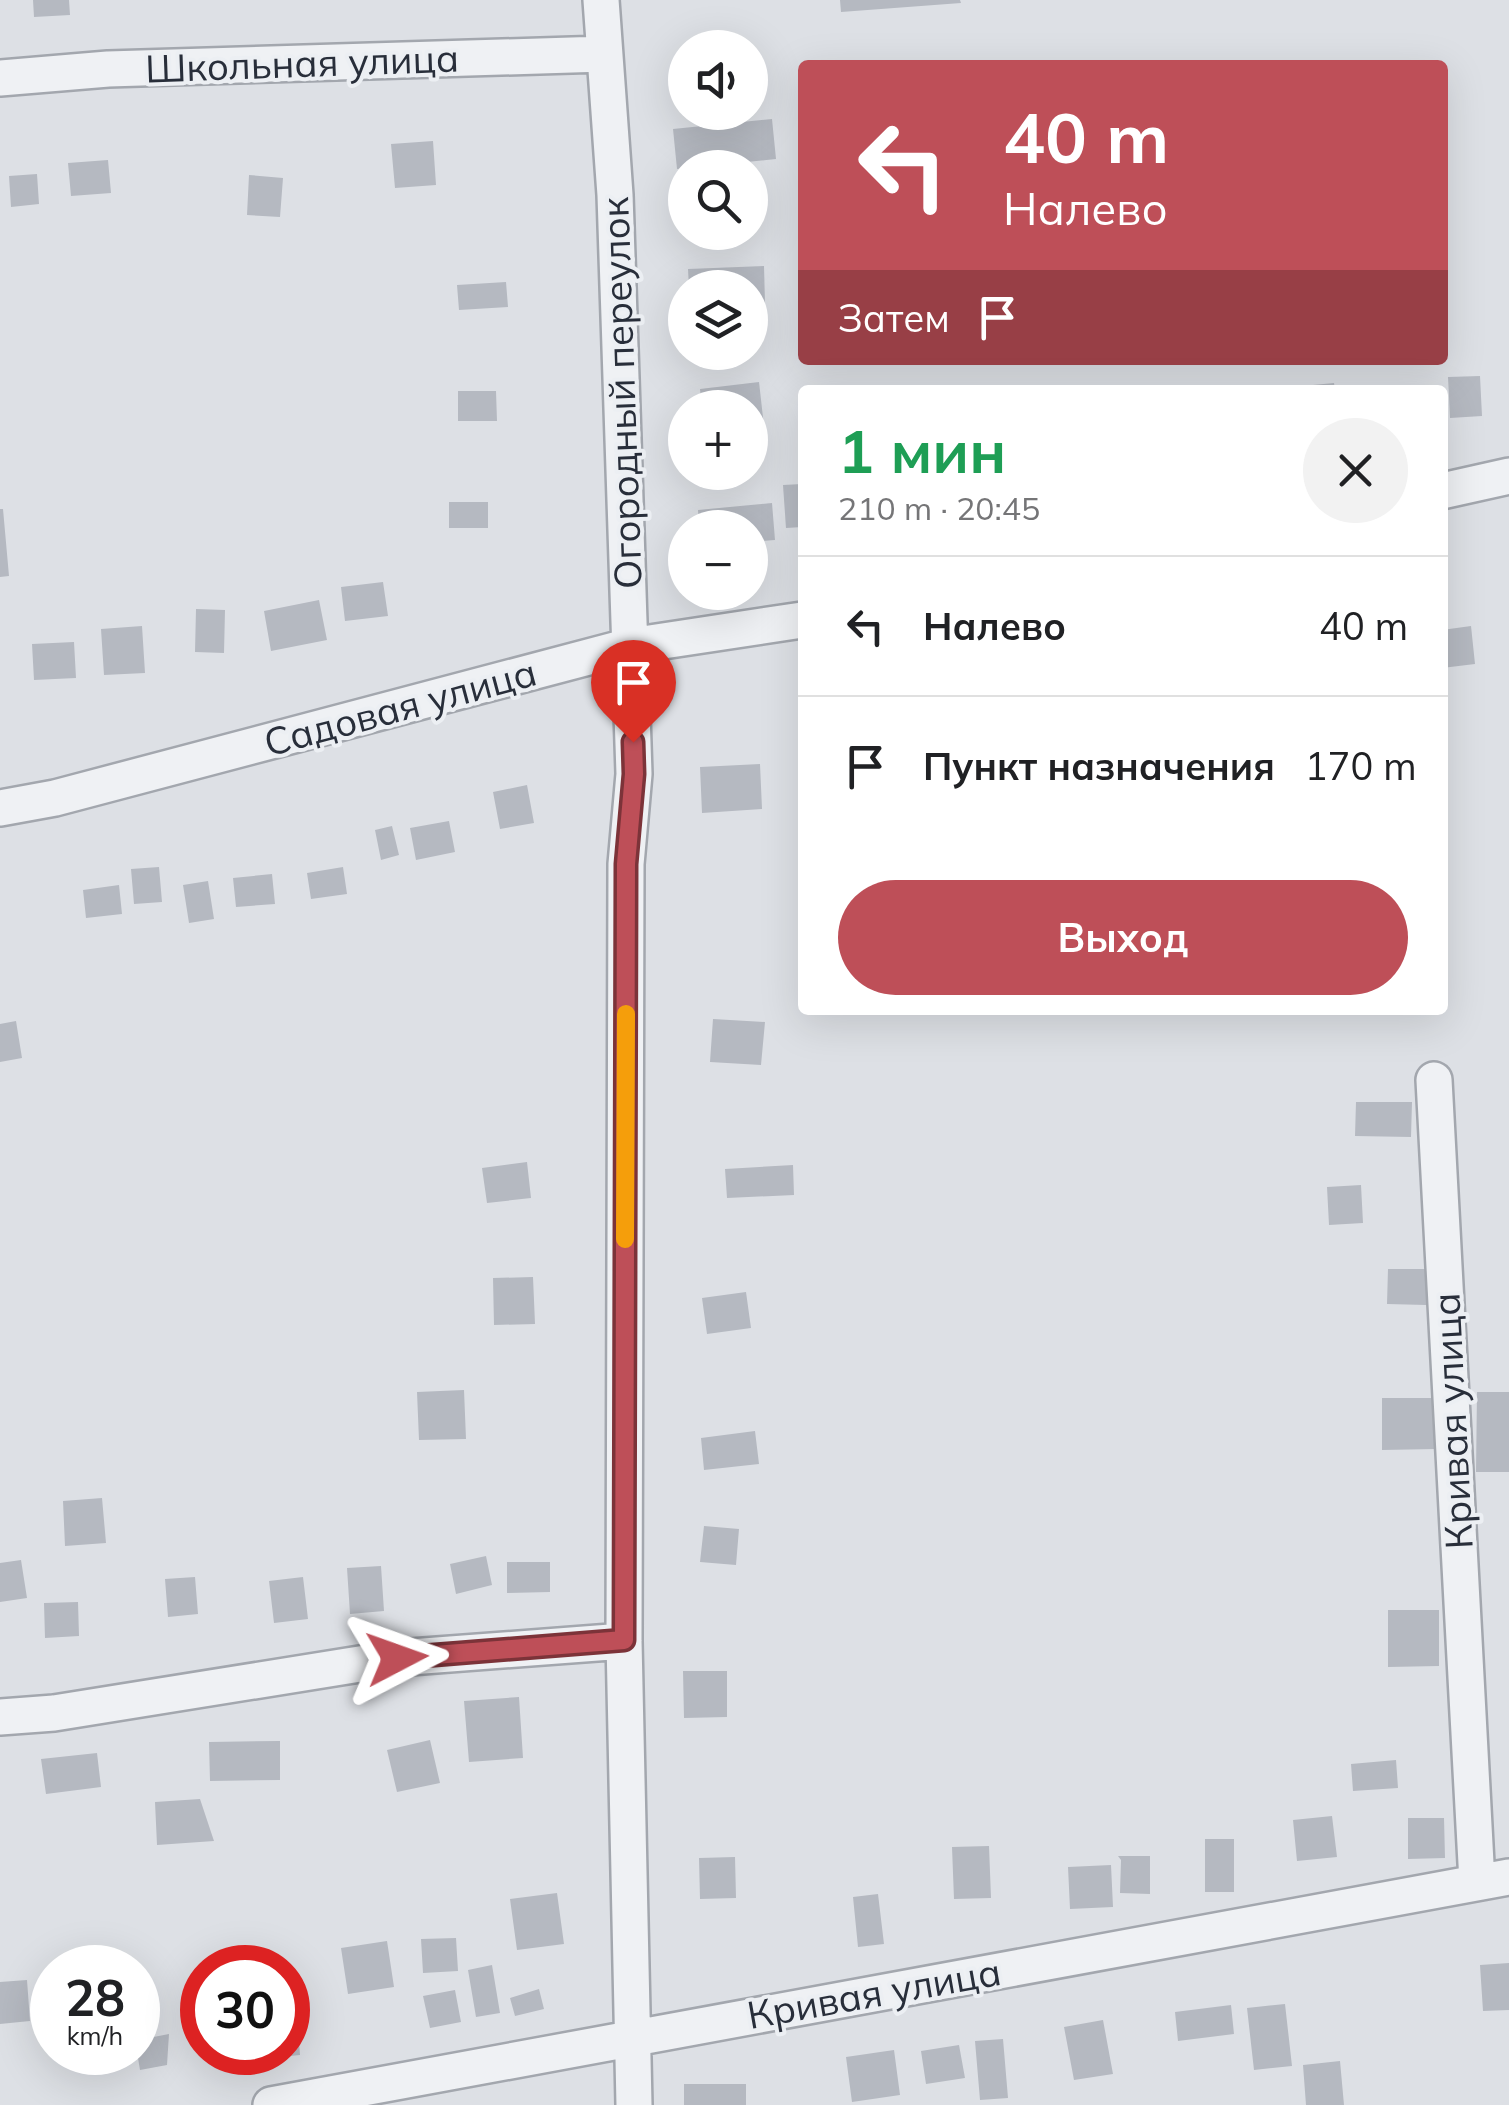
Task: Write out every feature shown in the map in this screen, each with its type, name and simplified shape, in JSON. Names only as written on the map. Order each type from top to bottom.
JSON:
[{"type":"street","name":"Огородный переулок","points":[[600,0],[616,194],[634,774],[626,864],[624,1640],[634,2105]]},
{"type":"street","name":"Школьная улица","points":[[0,78],[108,69],[604,54]]},
{"type":"street","points":[[1448,490],[1509,476]]},
{"type":"street","name":"Садовая улица","points":[[0,808],[56,798],[630,646],[798,621]]},
{"type":"street","name":"Кривая улица","points":[[271,2105],[1493,1879],[1434,1080]]},
{"type":"street","points":[[0,1717],[54,1713],[397,1658],[624,1640]]},
{"type":"building","points":[[33,0],[69,0],[70,15],[34,17]]},
{"type":"building","points":[[840,0],[960,0],[961,3],[841,12]]},
{"type":"building","points":[[768,119],[772,119],[776,159],[768,160],[768,150],[675,150],[673,130],[768,130]]},
{"type":"building","points":[[433,141],[436,185],[395,188],[391,144]]},
{"type":"building","points":[[108,160],[111,193],[71,196],[68,163]]},
{"type":"building","points":[[37,174],[39,204],[11,207],[9,176]]},
{"type":"building","points":[[249,175],[283,178],[280,217],[247,215]]},
{"type":"building","points":[[764,266],[764,270],[688,270]]},
{"type":"building","points":[[506,282],[508,307],[459,310],[457,285]]},
{"type":"building","points":[[1480,376],[1482,416],[1450,418],[1448,377]]},
{"type":"building","points":[[759,382],[760,390],[700,390]]},
{"type":"building","points":[[458,391],[496,391],[497,421],[458,421]]},
{"type":"building","points":[[798,484],[798,527],[786,528],[783,485]]},
{"type":"building","points":[[449,502],[488,502],[488,528],[449,528]]},
{"type":"building","points":[[772,503],[775,540],[768,541],[768,510],[698,510]]},
{"type":"building","points":[[0,509],[9,576],[0,577]]},
{"type":"building","points":[[383,582],[388,616],[345,621],[341,587]]},
{"type":"building","points":[[319,600],[327,640],[271,651],[264,611]]},
{"type":"building","points":[[196,609],[225,610],[224,653],[195,652]]},
{"type":"building","points":[[142,626],[145,673],[104,675],[101,629]]},
{"type":"building","points":[[1471,626],[1475,664],[1448,667],[1448,629]]},
{"type":"building","points":[[74,642],[76,678],[34,680],[32,644]]},
{"type":"building","points":[[760,764],[762,809],[702,813],[700,767]]},
{"type":"building","points":[[527,785],[534,823],[500,829],[493,792]]},
{"type":"building","points":[[449,821],[455,852],[416,860],[410,828]]},
{"type":"building","points":[[392,826],[399,855],[381,860],[375,830]]},
{"type":"building","points":[[159,867],[162,902],[134,904],[131,869]]},
{"type":"building","points":[[343,867],[347,894],[311,899],[307,873]]},
{"type":"building","points":[[272,874],[275,904],[236,907],[233,878]]},
{"type":"building","points":[[208,881],[214,919],[189,923],[183,885]]},
{"type":"building","points":[[119,885],[122,914],[86,918],[83,890]]},
{"type":"building","points":[[713,1019],[765,1022],[761,1065],[710,1062]]},
{"type":"building","points":[[16,1021],[22,1058],[0,1062],[0,1024]]},
{"type":"building","points":[[1356,1102],[1412,1102],[1411,1137],[1355,1136]]},
{"type":"building","points":[[527,1162],[531,1198],[487,1203],[482,1168]]},
{"type":"building","points":[[793,1165],[794,1195],[727,1198],[725,1169]]},
{"type":"building","points":[[1361,1185],[1363,1223],[1329,1225],[1327,1187]]},
{"type":"building","points":[[1388,1269],[1426,1269],[1426,1305],[1387,1304]]},
{"type":"building","points":[[533,1277],[535,1324],[494,1325],[493,1278]]},
{"type":"building","points":[[746,1292],[751,1328],[707,1334],[702,1298]]},
{"type":"building","points":[[464,1390],[466,1439],[419,1440],[417,1392]]},
{"type":"building","points":[[1477,1392],[1509,1392],[1509,1472],[1476,1472]]},
{"type":"building","points":[[1382,1398],[1436,1398],[1436,1449],[1382,1450]]},
{"type":"building","points":[[755,1431],[759,1464],[704,1470],[701,1438]]},
{"type":"building","points":[[102,1498],[106,1543],[65,1546],[63,1501]]},
{"type":"building","points":[[704,1526],[739,1529],[736,1565],[700,1562]]},
{"type":"building","points":[[486,1556],[492,1585],[456,1594],[450,1564]]},
{"type":"building","points":[[21,1560],[27,1598],[0,1602],[0,1563]]},
{"type":"building","points":[[507,1562],[550,1562],[550,1592],[507,1593]]},
{"type":"building","points":[[381,1566],[384,1611],[350,1614],[347,1568]]},
{"type":"building","points":[[195,1577],[198,1614],[168,1617],[165,1579]]},
{"type":"building","points":[[303,1577],[308,1619],[274,1623],[269,1581]]},
{"type":"building","points":[[78,1602],[79,1636],[45,1638],[44,1603]]},
{"type":"building","points":[[1388,1610],[1439,1610],[1439,1666],[1388,1667]]},
{"type":"building","points":[[683,1671],[727,1671],[727,1717],[684,1718]]},
{"type":"building","points":[[519,1697],[523,1758],[469,1762],[464,1701]]},
{"type":"building","points":[[430,1740],[440,1783],[397,1792],[387,1750]]},
{"type":"building","points":[[280,1741],[280,1780],[210,1781],[209,1742]]},
{"type":"building","points":[[97,1753],[101,1787],[46,1794],[41,1759]]},
{"type":"building","points":[[1396,1760],[1398,1788],[1353,1791],[1351,1764]]},
{"type":"building","points":[[200,1799],[214,1841],[157,1845],[155,1802]]},
{"type":"building","points":[[1332,1816],[1337,1857],[1297,1861],[1293,1820]]},
{"type":"building","points":[[1408,1818],[1444,1818],[1445,1858],[1408,1859]]},
{"type":"building","points":[[1205,1839],[1234,1839],[1234,1892],[1205,1892]]},
{"type":"building","points":[[989,1846],[991,1898],[954,1899],[952,1847]]},
{"type":"building","points":[[1118,1856],[1150,1856],[1150,1894],[1120,1893]]},
{"type":"building","points":[[735,1857],[736,1898],[700,1899],[699,1858]]},
{"type":"building","points":[[1111,1865],[1113,1907],[1070,1909],[1068,1867]]},
{"type":"building","points":[[557,1893],[564,1944],[517,1950],[510,1899]]},
{"type":"building","points":[[878,1894],[884,1944],[858,1947],[853,1897]]},
{"type":"building","points":[[456,1938],[458,1971],[423,1973],[421,1939]]},
{"type":"building","points":[[387,1941],[394,1987],[348,1994],[341,1948]]},
{"type":"building","points":[[1509,1963],[1509,2010],[1483,2011],[1480,1965]]},
{"type":"building","points":[[492,1965],[500,2013],[476,2017],[468,1970]]},
{"type":"building","points":[[27,1980],[30,2021],[0,2024],[0,1982]]},
{"type":"building","points":[[539,1989],[544,2009],[515,2016],[510,1998]]},
{"type":"building","points":[[455,1990],[461,2022],[430,2028],[423,1996]]},
{"type":"building","points":[[1285,2004],[1292,2066],[1254,2070],[1247,2008]]},
{"type":"building","points":[[1231,2005],[1234,2034],[1178,2041],[1175,2012]]},
{"type":"building","points":[[1103,2020],[1113,2074],[1074,2080],[1064,2027]]},
{"type":"building","points":[[169,2034],[167,2065],[160,2066],[160,2036]]},
{"type":"building","points":[[1003,2039],[1008,2098],[980,2100],[975,2041]]},
{"type":"building","points":[[959,2045],[965,2078],[926,2084],[921,2051]]},
{"type":"building","points":[[894,2050],[900,2095],[852,2102],[846,2057]]},
{"type":"building","points":[[1340,2061],[1344,2105],[1306,2105],[1303,2065]]},
{"type":"building","points":[[684,2084],[746,2084],[746,2105],[684,2105]]},
{"type":"slow traffic","points":[[625,1239],[626,1014]]},
{"type":"route","points":[[397,1658],[624,1640],[626,864],[633,742]]}]
